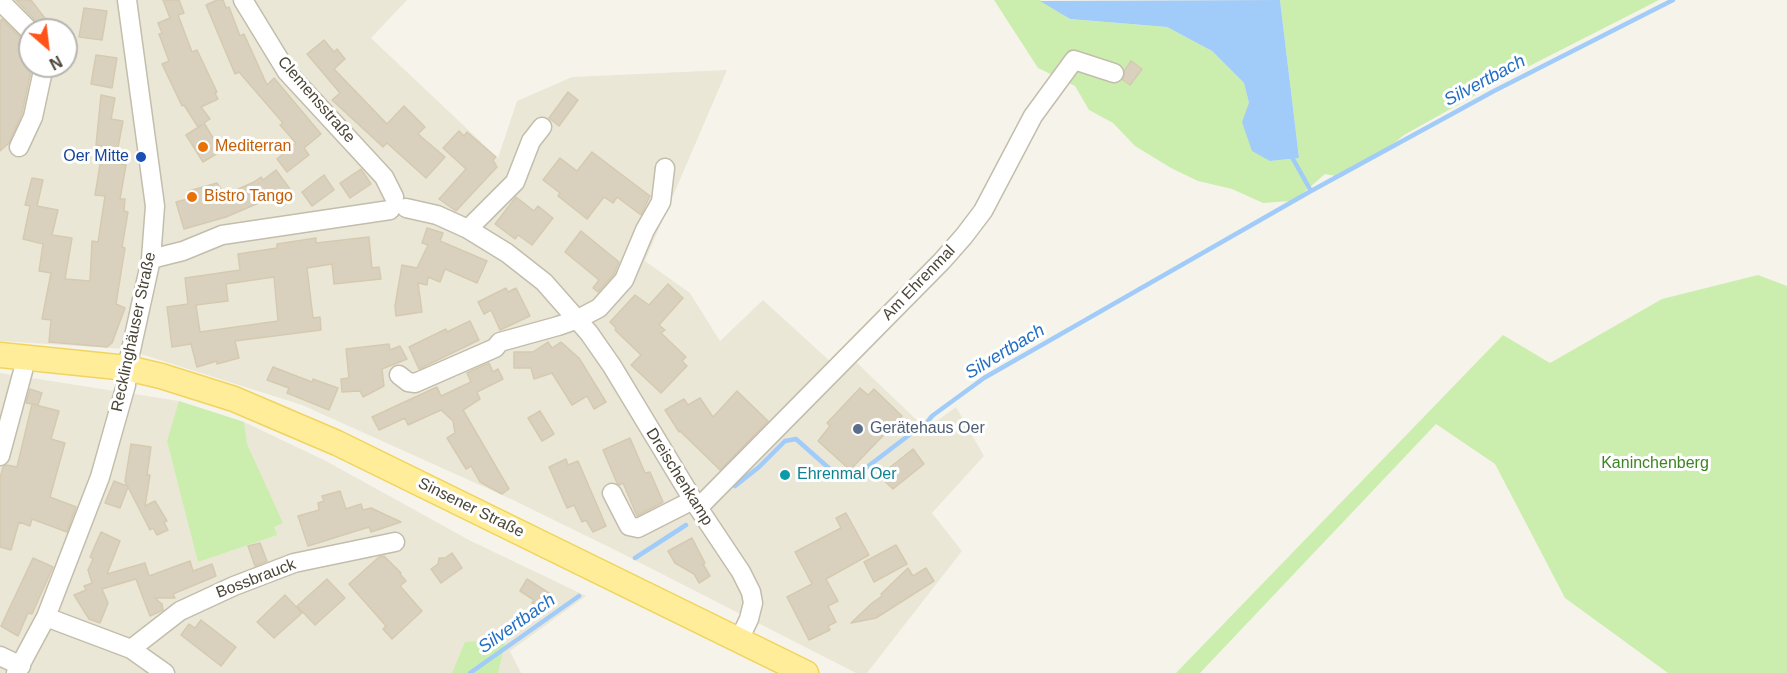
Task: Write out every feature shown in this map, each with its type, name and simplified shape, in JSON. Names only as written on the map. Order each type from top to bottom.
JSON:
[{"type":"main road","name":"Sinsener Straße","points":[[0,355],[127,368],[234,399],[337,442],[806,673]]},
{"type":"street","name":"Recklinghäuser Straße","points":[[19,669],[46,617],[100,477],[126,385],[127,368],[151,259],[155,206],[127,0]]},
{"type":"street","name":"Clemensstraße","points":[[243,0],[287,72],[384,177],[396,205]]},
{"type":"street","points":[[0,1],[18,20]]},
{"type":"street","name":"Am Ehrenmal","points":[[696,504],[942,261],[964,236],[983,211],[1033,116],[1074,60],[1114,73]]},
{"type":"street","points":[[19,147],[33,117],[41,78]]},
{"type":"street","points":[[468,229],[515,182],[531,141],[542,127]]},
{"type":"street","points":[[399,375],[408,382],[416,383],[495,348],[500,342],[578,319],[599,308],[624,280],[645,230],[661,202],[665,168]]},
{"type":"street","name":"Dreischenkamp","points":[[151,259],[183,251],[222,235],[396,205],[437,215],[468,229],[507,253],[544,282],[578,319],[607,358],[696,504],[741,572],[751,592],[753,603],[749,619],[739,640]]},
{"type":"street","points":[[1,454],[23,371]]},
{"type":"street","points":[[612,493],[629,526],[638,528],[696,504]]},
{"type":"street","name":"Bossbrauck","points":[[131,649],[180,611],[234,586],[294,563],[395,542]]},
{"type":"street","points":[[46,617],[131,649],[165,673]]},
{"type":"street","points":[[0,656],[19,669]]},
{"type":"shaded area","points":[[0,0],[407,0],[371,38],[498,158],[517,101],[572,77],[727,70],[645,261],[690,293],[720,341],[763,300],[843,373],[855,361],[926,429],[956,407],[984,456],[932,513],[962,551],[867,673],[856,673],[513,500],[302,405],[125,349],[0,341]]},
{"type":"shaded area","points":[[0,373],[179,401],[244,422],[326,461],[469,540],[586,596],[510,651],[521,673],[0,673]]},
{"type":"green space","points":[[994,0],[1040,0],[1070,19],[1167,27],[1212,51],[1244,83],[1270,161],[1299,158],[1280,0],[1659,0],[1504,79],[1404,135],[1377,157],[1366,161],[1341,177],[1325,174],[1291,201],[1263,203],[1232,189],[1198,181],[1135,146],[1113,123],[1089,110],[1075,86],[1038,68]]},
{"type":"green space","name":"Kaninchenberg","points":[[1758,275],[1787,286],[1787,673],[1668,673],[1565,598],[1495,464],[1436,424],[1200,673],[1176,673],[1503,335],[1550,363],[1662,299]]},
{"type":"green space","points":[[179,401],[244,422],[247,444],[283,523],[274,527],[277,535],[198,562],[167,441]]},
{"type":"green space","points":[[506,639],[498,673],[452,673],[465,642]]},
{"type":"water","points":[[1280,0],[1299,158],[1270,161],[1252,151],[1242,122],[1249,103],[1244,83],[1212,51],[1167,27],[1070,19],[1040,1]]},
{"type":"building","points":[[16,0],[31,0],[45,18],[33,18]]},
{"type":"building","points":[[163,0],[179,0],[184,13],[178,15],[192,52],[197,50],[217,92],[215,93],[218,99],[201,107],[210,119],[204,123],[221,151],[203,162],[186,135],[202,125],[198,127],[184,105],[182,106],[162,64],[169,61],[159,34],[162,33],[158,23],[170,18]]},
{"type":"building","points":[[223,0],[226,8],[229,7],[240,36],[244,34],[267,85],[274,78],[321,134],[304,148],[309,155],[287,172],[277,159],[296,143],[280,125],[283,123],[239,72],[235,74],[206,5]]},
{"type":"building","points":[[84,8],[107,11],[102,40],[79,37]]},
{"type":"building","points":[[2,19],[18,35],[18,78],[29,78],[22,113],[9,143],[0,151],[0,21]]},
{"type":"building","points":[[324,40],[334,52],[337,49],[345,59],[334,69],[387,124],[404,106],[425,127],[418,134],[445,157],[426,178],[387,143],[383,147],[332,100],[340,93],[307,54]]},
{"type":"building","points":[[96,55],[117,58],[112,88],[91,84]]},
{"type":"building","points":[[1131,61],[1142,69],[1130,85],[1123,80],[1125,70]]},
{"type":"building","points":[[568,92],[578,100],[559,126],[549,118]]},
{"type":"building","points":[[101,95],[115,98],[111,119],[123,121],[115,163],[126,165],[120,199],[125,199],[124,211],[128,212],[116,304],[125,308],[112,343],[107,347],[49,342],[51,320],[42,319],[51,273],[39,271],[43,244],[23,239],[30,206],[25,205],[32,178],[43,180],[37,206],[58,210],[52,235],[72,238],[65,279],[90,281],[92,241],[98,242],[105,196],[95,195],[103,146],[96,145]]},
{"type":"building","points":[[459,131],[464,136],[467,132],[496,157],[493,160],[497,167],[456,211],[439,199],[466,169],[443,148]]},
{"type":"building","points":[[592,152],[650,196],[641,215],[617,197],[613,203],[604,197],[587,219],[558,196],[560,193],[543,180],[560,158],[577,171]]},
{"type":"building","points":[[361,169],[371,184],[350,198],[340,183]]},
{"type":"building","points":[[276,170],[295,196],[283,206],[275,196],[226,217],[184,229],[176,202],[191,198],[189,191],[217,183],[225,195],[261,177],[263,180]]},
{"type":"building","points":[[324,175],[334,190],[312,206],[302,192]]},
{"type":"building","points":[[516,197],[534,211],[538,206],[553,218],[532,245],[518,235],[515,239],[495,224]]},
{"type":"building","points":[[427,228],[443,233],[440,241],[487,261],[477,283],[445,269],[440,282],[428,277],[427,285],[418,283],[422,312],[396,316],[395,306],[402,265],[417,268],[428,245],[422,243]]},
{"type":"building","points":[[581,231],[619,262],[614,274],[598,292],[593,288],[599,280],[565,252]]},
{"type":"building","points":[[369,237],[372,268],[379,267],[381,279],[334,284],[332,264],[307,268],[313,318],[320,317],[321,330],[235,341],[239,358],[197,367],[191,344],[172,347],[167,307],[188,304],[185,278],[240,270],[238,254],[277,248],[277,244],[316,238],[316,243]],"holes":[[[274,277],[278,321],[200,332],[196,305],[228,301],[226,284]]]},
{"type":"building","points":[[668,284],[683,298],[659,325],[665,330],[661,333],[686,357],[682,361],[687,366],[661,393],[631,365],[641,355],[615,330],[616,328],[610,322],[635,295],[649,305]]},
{"type":"building","points":[[506,288],[508,292],[516,288],[530,316],[500,330],[491,310],[484,314],[478,302]]},
{"type":"building","points":[[470,321],[479,340],[419,369],[409,347],[446,329],[447,332]]},
{"type":"building","points":[[548,342],[552,348],[561,342],[579,358],[606,402],[594,409],[587,396],[572,405],[552,373],[534,379],[531,368],[514,368],[514,352],[533,352]]},
{"type":"building","points":[[389,344],[390,350],[400,346],[407,359],[382,369],[384,386],[363,397],[360,391],[342,392],[341,379],[349,378],[346,349]]},
{"type":"building","points":[[489,363],[493,372],[498,369],[503,379],[477,392],[480,399],[463,410],[509,489],[502,494],[480,482],[471,466],[466,469],[447,438],[455,433],[453,421],[441,410],[408,425],[405,418],[379,430],[372,417],[437,387],[441,396],[471,382],[467,373]]},
{"type":"building","points":[[273,367],[312,382],[313,379],[338,388],[329,410],[287,393],[289,388],[267,380]]},
{"type":"building","name":"Gerätehaus Oer","points":[[860,388],[868,395],[874,389],[902,416],[850,470],[818,441],[830,426],[827,423]]},
{"type":"building","points":[[30,389],[42,393],[38,405],[26,403]]},
{"type":"building","points":[[737,391],[768,421],[720,470],[679,432],[665,410],[684,399],[688,405],[700,398],[713,417]]},
{"type":"building","points":[[32,404],[59,411],[51,439],[65,443],[50,497],[76,507],[67,532],[32,519],[30,526],[19,522],[11,550],[0,547],[0,478],[3,467],[7,465],[17,467]]},
{"type":"building","points":[[540,411],[554,434],[542,441],[528,418]]},
{"type":"building","points":[[630,438],[645,473],[650,472],[663,502],[637,516],[623,483],[619,485],[617,483],[603,450]]},
{"type":"building","points":[[131,444],[151,447],[147,475],[150,475],[145,506],[155,501],[167,521],[164,522],[168,530],[157,535],[153,528],[150,530],[128,487],[120,508],[105,503],[114,481],[127,486],[125,481]]},
{"type":"building","points":[[913,449],[924,464],[893,489],[879,476]]},
{"type":"building","points":[[566,459],[568,465],[578,461],[606,526],[593,532],[586,520],[582,522],[574,505],[567,508],[549,467]]},
{"type":"building","points":[[340,491],[346,509],[361,504],[363,510],[371,508],[401,522],[371,532],[369,527],[308,546],[298,516],[319,510],[318,503],[324,501],[322,496]]},
{"type":"building","points":[[846,513],[869,555],[826,579],[838,601],[828,606],[836,622],[828,626],[830,630],[809,640],[787,597],[812,584],[795,552],[841,528],[836,518]]},
{"type":"building","points":[[101,532],[120,541],[107,574],[145,563],[149,576],[190,561],[193,571],[212,564],[216,576],[173,594],[175,598],[155,598],[162,604],[163,610],[150,616],[136,579],[102,589],[108,603],[100,623],[89,619],[74,595],[86,590],[84,586],[92,583],[88,570],[93,559],[90,557]]},
{"type":"building","points":[[692,538],[710,576],[699,583],[694,574],[675,563],[668,551]]},
{"type":"building","points":[[260,543],[267,561],[255,566],[248,546]]},
{"type":"building","points":[[896,545],[907,564],[874,582],[864,562]]},
{"type":"building","points":[[452,553],[462,568],[441,583],[431,569],[438,564],[439,558],[445,558]]},
{"type":"building","points":[[384,556],[401,573],[406,581],[400,586],[422,611],[392,639],[383,629],[386,626],[349,584],[379,557]]},
{"type":"building","points":[[33,558],[53,567],[32,614],[28,613],[18,636],[1,626]]},
{"type":"building","points":[[908,568],[913,576],[926,568],[934,581],[876,618],[851,623],[882,596],[881,594]]},
{"type":"building","points":[[327,579],[345,598],[315,625],[297,606]]},
{"type":"building","points":[[527,579],[552,595],[543,610],[532,603],[534,600],[520,591]]},
{"type":"building","points":[[285,595],[302,613],[274,638],[257,622]]},
{"type":"building","points":[[201,620],[236,647],[221,666],[181,635],[189,624],[195,628]]},
{"type":"waterway","name":"Silvertbach","points":[[735,486],[759,467],[785,441],[796,439],[831,470],[846,478],[854,477],[984,378],[1311,191],[1494,91],[1673,0]]},
{"type":"waterway","name":"Silvertbach","points":[[1293,159],[1311,191]]},
{"type":"waterway","name":"Silvertbach","points":[[635,558],[686,525]]},
{"type":"waterway","name":"Silvertbach","points":[[470,673],[579,596]]},
{"type":"place","name":"Mediterran","points":[[203,147]]},
{"type":"place","name":"Oer Mitte","points":[[141,157]]},
{"type":"place","name":"Bistro Tango","points":[[192,197]]},
{"type":"place","name":"Gerätehaus Oer","points":[[858,429]]},
{"type":"place","name":"Ehrenmal Oer","points":[[785,475]]}]
